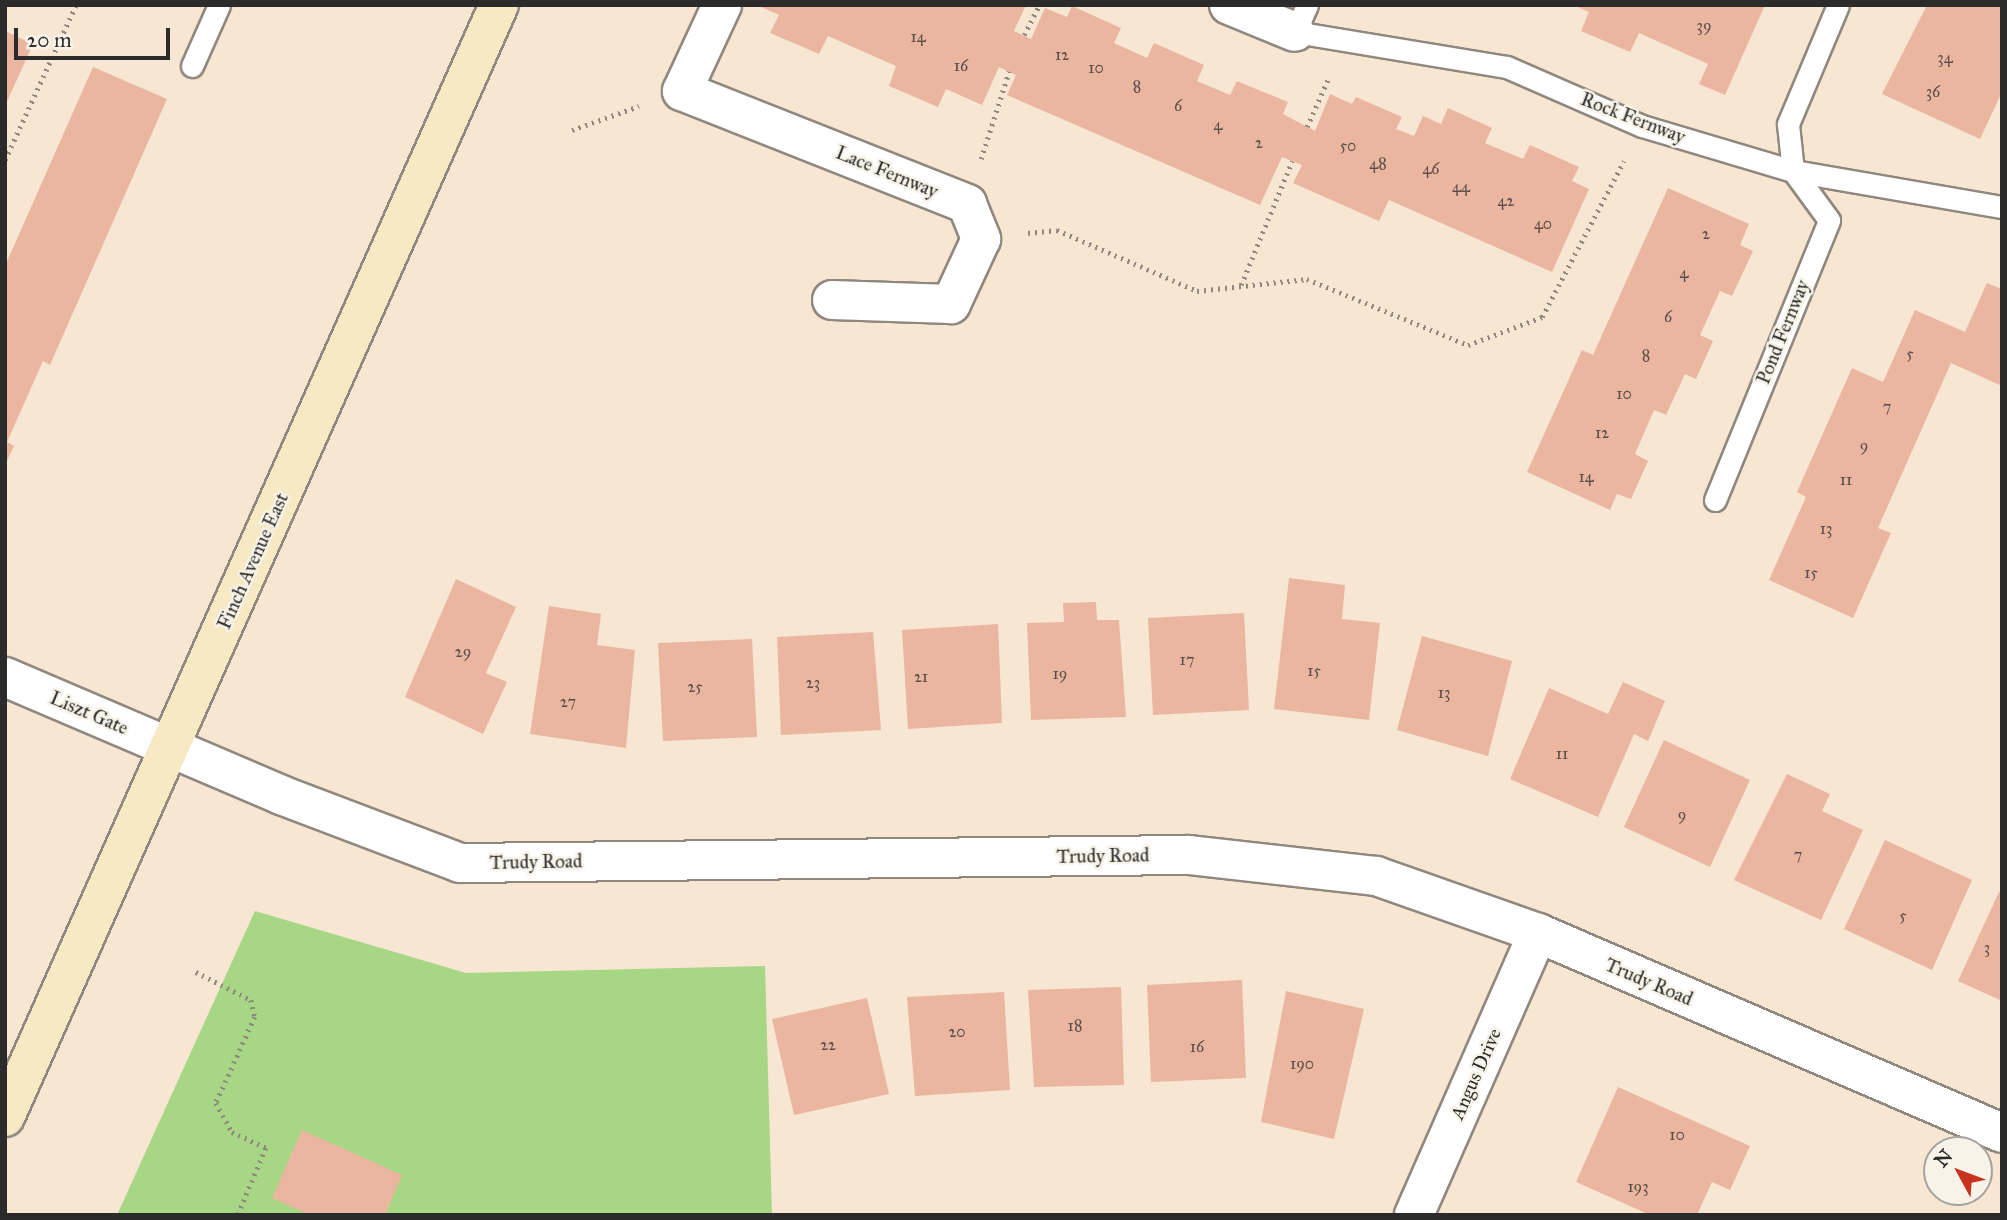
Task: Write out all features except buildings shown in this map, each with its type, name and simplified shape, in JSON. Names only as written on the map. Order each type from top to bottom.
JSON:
[{"type":"main road","name":"Finch Avenue East","points":[[5,1117],[173,749],[499,5]]},
{"type":"street","points":[[682,91],[722,5]]},
{"type":"street","points":[[1229,5],[1301,19]]},
{"type":"street","name":"Lace Fernway","points":[[682,91],[974,221]]},
{"type":"street","points":[[832,300],[951,304],[974,221]]},
{"type":"street","name":"Liszt Gate","points":[[5,677],[173,749]]},
{"type":"street","name":"Trudy Road","points":[[173,749],[460,863],[1189,855],[1376,876],[1538,933],[2002,1133]]},
{"type":"street","name":"Angus Drive","points":[[1414,1215],[1538,933]]},
{"type":"lane","points":[[192,66],[219,5]]},
{"type":"lane","points":[[1793,171],[1788,124],[1838,5]]},
{"type":"lane","name":"Rock Fernway","points":[[1301,19],[1345,36],[1507,67],[1642,126],[1793,171],[2002,207]]},
{"type":"lane","name":"Pond Fernway","points":[[1715,500],[1829,220],[1793,171]]},
{"type":"path","points":[[5,160],[76,5]]},
{"type":"path","points":[[1024,35],[1039,5]]},
{"type":"path","points":[[1307,127],[1345,36]]},
{"type":"path","points":[[1009,71],[974,221],[1057,230],[1197,291],[1307,279],[1468,345],[1542,317],[1642,126]]},
{"type":"path","points":[[572,130],[682,91]]},
{"type":"path","points":[[1241,285],[1292,161]]},
{"type":"path","points":[[196,972],[251,1000],[255,1017],[216,1103],[232,1132],[266,1147],[237,1215]]},
{"type":"green space","points":[[255,911],[466,973],[765,966],[772,1215],[117,1215]]}]
